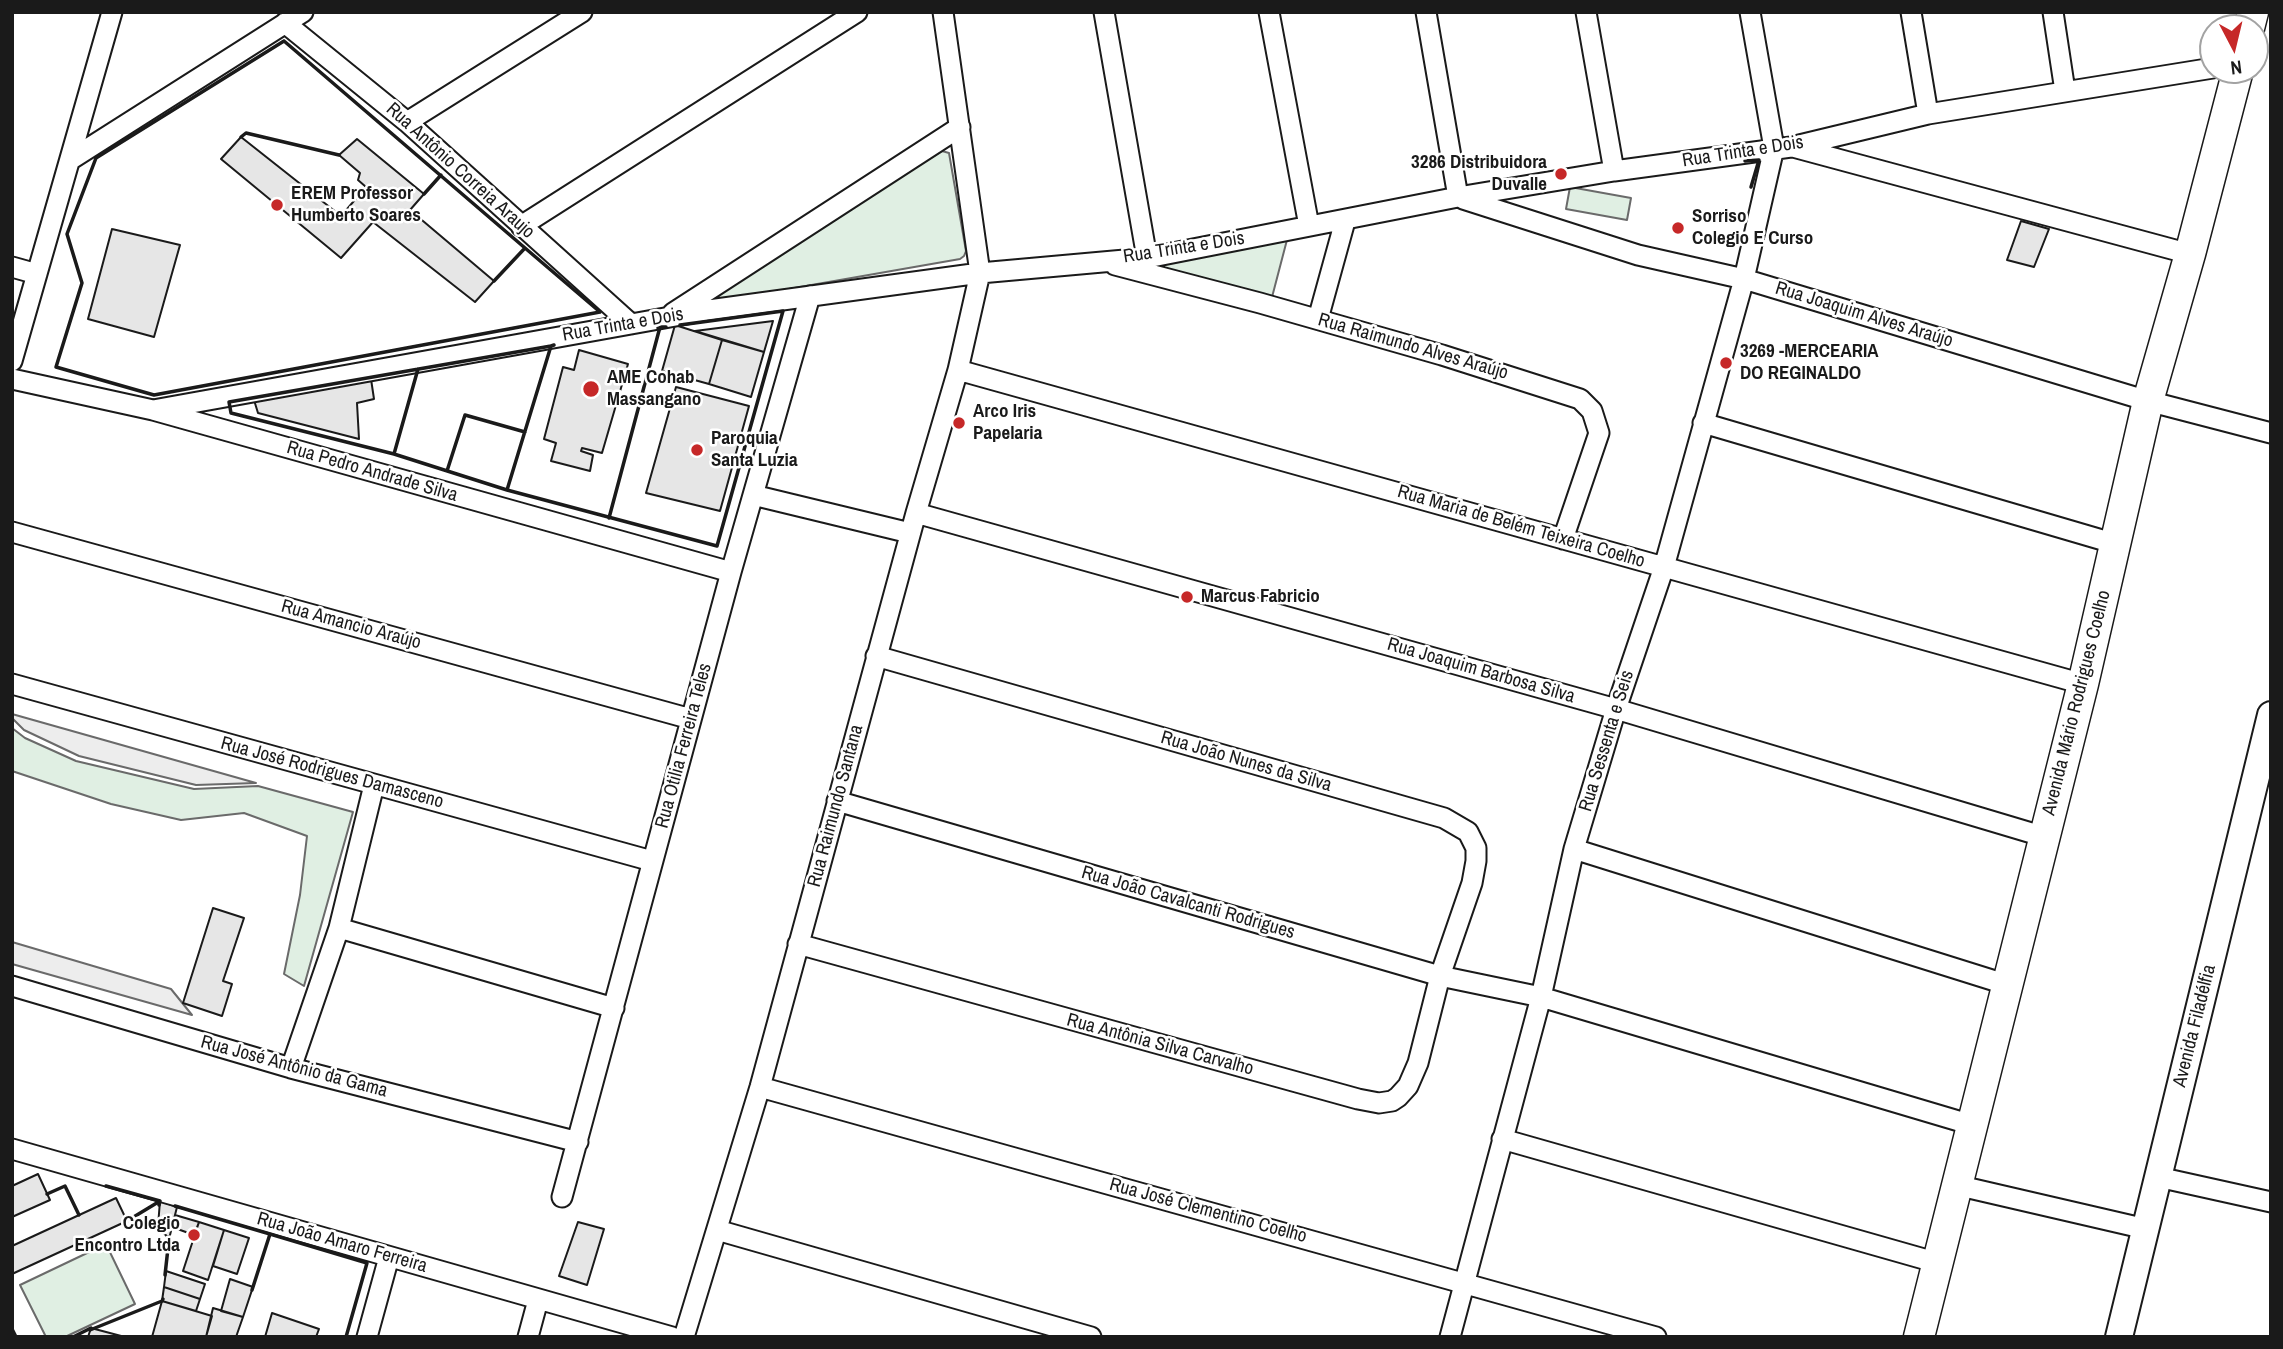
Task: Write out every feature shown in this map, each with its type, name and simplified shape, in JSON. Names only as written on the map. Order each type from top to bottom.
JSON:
[{"type":"main road","name":"Avenida Mário Rodrigues Coelho","points":[[1919,1337],[2083,684],[2148,401],[2234,84]]},
{"type":"street","points":[[12,361],[112,12]]},
{"type":"street","points":[[69,160],[303,12]]},
{"type":"street","points":[[407,122],[582,12]]},
{"type":"street","points":[[521,226],[857,12]]},
{"type":"street","points":[[943,12],[980,273]]},
{"type":"street","points":[[1104,12],[1147,258]]},
{"type":"street","points":[[1269,12],[1309,226]]},
{"type":"street","points":[[1426,12],[1458,197]]},
{"type":"street","points":[[1586,12],[1614,171]]},
{"type":"street","points":[[1750,12],[1783,147],[2190,254]]},
{"type":"street","points":[[1911,12],[1928,114]]},
{"type":"street","points":[[2053,12],[2066,91]]},
{"type":"street","name":"Rua Antônio Correia Araujo","points":[[285,23],[407,122],[631,324]]},
{"type":"street","name":"Rua Trinta e Dois","points":[[153,410],[666,318],[980,273],[1147,258],[1458,197],[1783,147],[1928,114],[2199,70]]},
{"type":"street","points":[[666,318],[960,127]]},
{"type":"street","name":"Rua Sessenta e Seis","points":[[1450,1337],[1541,997],[1574,849],[1616,709],[1664,567],[1783,147]]},
{"type":"street","name":"Rua Joaquim Alves Araújo","points":[[1458,197],[1638,255],[1744,279],[2148,401],[2271,433]]},
{"type":"street","points":[[1318,319],[1345,220]]},
{"type":"street","name":"Rua Raimundo Alves Araújo","points":[[1097,261],[1318,319],[1580,399],[1588,404],[1597,422],[1598,433],[1563,538]]},
{"type":"street","points":[[12,267],[37,274]]},
{"type":"street","name":"Rua Raimundo Santana","points":[[684,1337],[760,1087],[876,656],[958,370],[980,273]]},
{"type":"street","name":"Rua Otilia Ferreira Teles","points":[[562,1197],[731,572],[810,296]]},
{"type":"street","name":"Rua Maria de Belém Teixeira Coelho","points":[[958,370],[2083,684]]},
{"type":"street","name":"Rua Pedro Andrade Silva","points":[[12,379],[153,410],[731,572]]},
{"type":"street","points":[[1703,423],[2116,544]]},
{"type":"street","points":[[753,495],[910,534]]},
{"type":"street","name":"Rua Joaquim Barbosa Silva","points":[[916,513],[1616,709],[2045,837]]},
{"type":"street","name":"Rua Amancio Araújo","points":[[12,531],[691,719]]},
{"type":"street","name":"Rua João Nunes da Silva","points":[[876,656],[1454,823],[1468,832],[1475,848],[1476,861],[1472,883],[1440,976]]},
{"type":"street","name":"Rua José Rodrigues Damasceno","points":[[12,684],[652,861]]},
{"type":"street","name":"Avenida Filadélfia","points":[[2119,1337],[2271,716]]},
{"type":"street","points":[[291,1068],[339,928],[374,785]]},
{"type":"street","name":"Rua João Cavalcanti Rodrigues","points":[[837,802],[1440,976],[1541,997],[1972,1125]]},
{"type":"street","points":[[1574,849],[2008,985]]},
{"type":"street","points":[[339,928],[614,1008]]},
{"type":"street","name":"Rua Antônia Silva Carvalho","points":[[798,944],[1344,1096],[1379,1103],[1392,1101],[1408,1086],[1418,1063],[1440,976]]},
{"type":"street","name":"Rua José Antônio da Gama","points":[[12,986],[291,1068],[578,1142]]},
{"type":"street","name":"Rua José Clementino Coelho","points":[[760,1087],[1464,1281],[1656,1337]]},
{"type":"street","points":[[1502,1139],[1938,1263]]},
{"type":"street","name":"Rua João Amaro Ferreira","points":[[12,1149],[672,1337]]},
{"type":"street","points":[[2158,1177],[2271,1202]]},
{"type":"street","points":[[1956,1185],[2146,1229]]},
{"type":"street","points":[[717,1230],[1091,1337]]},
{"type":"street","points":[[367,1337],[389,1257]]},
{"type":"street","points":[[528,1337],[538,1300]]},
{"type":"green space","points":[[942,151],[949,153],[966,251],[960,259],[720,301],[716,298],[718,292]]},
{"type":"green space","points":[[1570,187],[1631,198],[1627,220],[1566,209]]},
{"type":"green space","points":[[1288,236],[1271,301],[1142,266]]},
{"type":"green space","points":[[12,728],[25,738],[76,761],[194,789],[258,786],[353,812],[304,986],[284,974],[300,895],[307,836],[244,813],[181,820],[111,804],[12,771]]},
{"type":"green space","points":[[106,1244],[135,1304],[65,1337],[46,1337],[20,1285]]},
{"type":"shaded area","points":[[12,714],[256,783],[196,785],[79,756],[24,730],[12,718]]},
{"type":"shaded area","points":[[12,942],[171,989],[192,1015],[12,964]]},
{"type":"building","points":[[241,137],[341,216],[366,187],[358,180],[360,173],[339,155],[357,139],[424,194],[410,210],[494,281],[475,302],[373,222],[341,258],[221,159]]},
{"type":"building","points":[[2021,221],[2049,229],[2034,267],[2007,260]]},
{"type":"building","points":[[112,229],[180,245],[154,337],[88,319]]},
{"type":"building","points":[[773,321],[764,352],[695,331]]},
{"type":"building","points":[[675,325],[722,340],[709,384],[662,371]]},
{"type":"building","points":[[722,340],[764,352],[751,397],[709,384]]},
{"type":"building","points":[[579,350],[628,364],[602,453],[582,448],[581,451],[593,455],[590,471],[551,461],[556,443],[544,439],[563,367],[574,370]]},
{"type":"building","points":[[371,379],[374,399],[357,403],[359,439],[258,413],[254,400]]},
{"type":"building","name":"Paroquia Santa Luzia","points":[[676,387],[749,406],[720,511],[646,493]]},
{"type":"building","points":[[213,908],[244,918],[223,981],[232,984],[222,1016],[183,1003]]},
{"type":"building","points":[[38,1174],[50,1200],[12,1217],[12,1186]]},
{"type":"building","points":[[116,1198],[127,1221],[12,1274],[12,1246]]},
{"type":"building","points":[[160,1201],[177,1207],[169,1239],[158,1226]]},
{"type":"building","points":[[175,1215],[199,1222],[194,1235],[172,1227]]},
{"type":"building","points":[[199,1222],[224,1230],[208,1280],[183,1271]]},
{"type":"building","points":[[578,1222],[604,1229],[587,1285],[559,1276]]},
{"type":"building","points":[[224,1230],[249,1238],[237,1274],[213,1266]]},
{"type":"building","points":[[166,1271],[205,1284],[200,1299],[164,1287]]},
{"type":"building","points":[[230,1279],[253,1287],[243,1317],[221,1311]]},
{"type":"building","points":[[164,1287],[200,1299],[196,1311],[162,1301]]},
{"type":"building","points":[[162,1301],[212,1316],[206,1337],[152,1337]]},
{"type":"building","points":[[213,1308],[243,1317],[236,1337],[206,1337]]},
{"type":"building","points":[[272,1313],[319,1329],[316,1337],[265,1337]]},
{"type":"building","points":[[91,1328],[125,1337],[88,1337]]},
{"type":"wall","points":[[284,41],[525,248],[600,312],[154,395],[56,367],[82,283],[67,234],[96,158],[284,41]]},
{"type":"wall","points":[[241,137],[246,133],[339,155]]},
{"type":"wall","points":[[1745,161],[1759,160],[1751,187]]},
{"type":"wall","points":[[424,194],[441,175]]},
{"type":"wall","points":[[494,281],[525,248]]},
{"type":"wall","points":[[554,345],[551,346],[507,490],[717,546],[783,311],[680,325]]},
{"type":"wall","points":[[609,518],[660,327],[666,327]]},
{"type":"wall","points":[[609,518],[660,327],[658,328]]},
{"type":"wall","points":[[551,346],[507,490],[394,454],[231,413],[229,402],[551,346]]},
{"type":"wall","points":[[394,454],[418,369]]},
{"type":"wall","points":[[447,471],[465,415],[525,432]]},
{"type":"wall","points":[[47,1194],[65,1186],[79,1215]]},
{"type":"wall","points":[[106,1186],[160,1201],[159,1205]]},
{"type":"wall","points":[[127,1221],[160,1201]]},
{"type":"wall","points":[[175,1206],[270,1234],[252,1290]]},
{"type":"wall","points":[[270,1234],[367,1263],[346,1337]]},
{"type":"wall","points":[[165,1275],[168,1237]]},
{"type":"wall","points":[[90,1330],[163,1299]]},
{"type":"wall","points":[[73,1337],[91,1328]]},
{"type":"wall","points":[[12,1329],[16,1337]]},
{"type":"place","name":"3286 Distribuidora Duvalle","points":[[1561,174]]},
{"type":"place","name":"EREM Professor Humberto Soares","points":[[277,205]]},
{"type":"place","name":"Sorriso Colegio E Curso","points":[[1678,228]]},
{"type":"place","name":"3269 -MERCEARIA DO REGINALDO","points":[[1726,363]]},
{"type":"place","name":"AME Cohab Massangano","points":[[591,389]]},
{"type":"place","name":"Arco Iris Papelaria","points":[[959,423]]},
{"type":"place","name":"Paroquia Santa Luzia","points":[[697,450]]},
{"type":"place","name":"Marcus Fabricio","points":[[1187,597]]},
{"type":"place","name":"Colegio Encontro Ltda","points":[[194,1235]]}]
